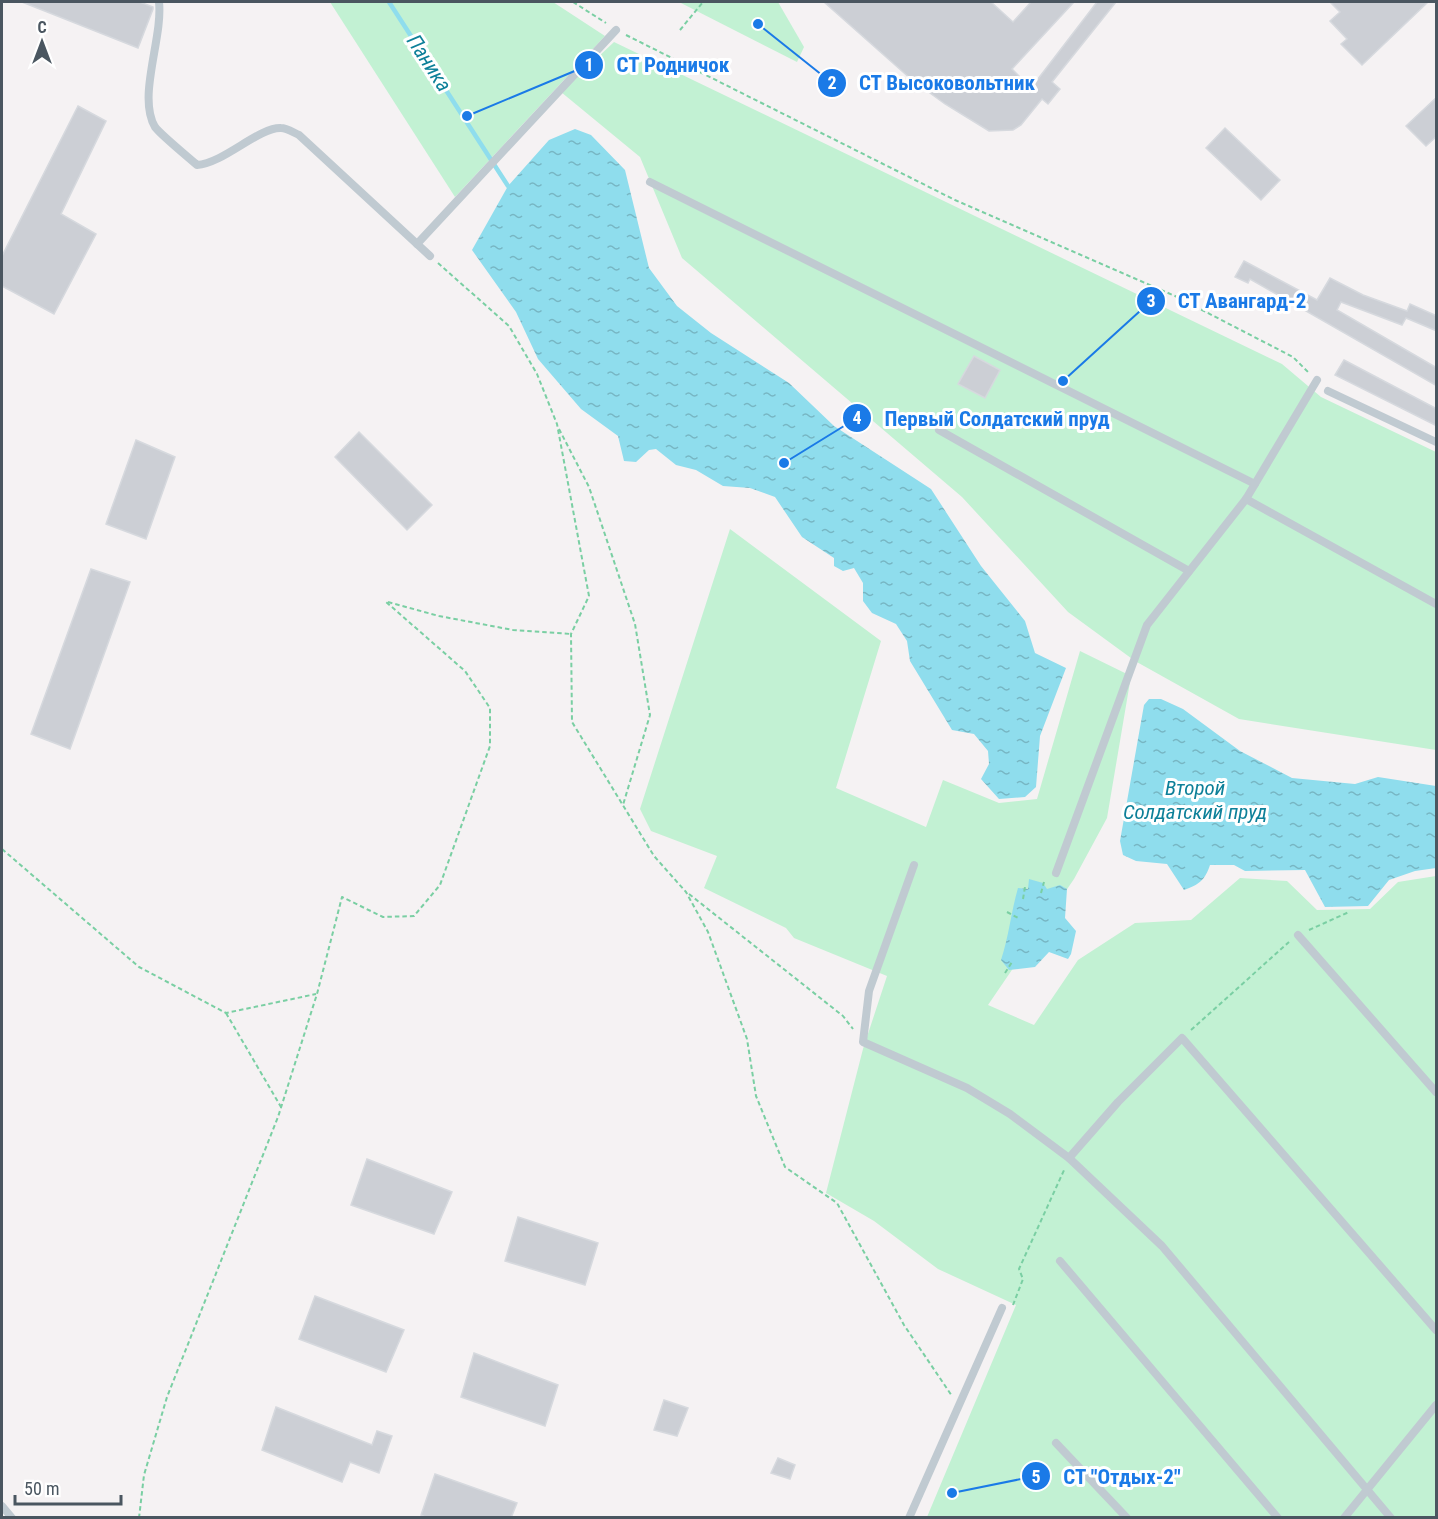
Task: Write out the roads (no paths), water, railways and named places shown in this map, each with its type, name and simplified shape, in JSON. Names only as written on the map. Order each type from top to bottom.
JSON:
[{"type":"lane","points":[[159,2],[161,17],[148,100],[155,127],[197,165],[209,164],[264,133],[281,128],[299,135],[430,256]]},
{"type":"lane","points":[[417,244],[616,30]]},
{"type":"lane","points":[[650,182],[1255,484]]},
{"type":"lane","points":[[1056,873],[1147,625],[1246,499],[1317,380]]},
{"type":"lane","points":[[1328,391],[1437,442]]},
{"type":"lane","points":[[939,430],[1189,571]]},
{"type":"lane","points":[[1246,499],[1437,604]]},
{"type":"lane","points":[[914,865],[869,991],[863,1042],[967,1088],[1010,1114],[1069,1158],[1162,1246],[1391,1518]]},
{"type":"lane","points":[[1298,935],[1437,1092]]},
{"type":"lane","points":[[1069,1158],[1118,1102],[1182,1038],[1437,1330]]},
{"type":"lane","points":[[1060,1261],[1278,1518]]},
{"type":"lane","points":[[909,1518],[1002,1308]]},
{"type":"lane","points":[[1344,1518],[1366,1488],[1437,1405]]},
{"type":"lane","points":[[1056,1443],[1126,1518]]},
{"type":"lane","points":[[2,1506],[12,1518]]},
{"type":"water","points":[[575,129],[591,135],[625,170],[649,268],[677,306],[711,333],[789,383],[834,426],[931,489],[981,566],[1025,621],[1035,653],[1066,668],[1040,736],[1036,787],[1025,797],[999,799],[981,779],[989,764],[988,751],[974,734],[952,730],[910,661],[907,641],[896,624],[872,613],[863,601],[863,583],[854,568],[843,571],[834,566],[834,558],[802,537],[775,497],[750,488],[723,486],[696,470],[676,465],[656,449],[649,450],[636,462],[624,461],[618,436],[581,409],[538,359],[516,312],[472,250],[508,186],[549,140]]},
{"type":"water","name":"Второй Солдатский пруд","points":[[1149,699],[1161,699],[1183,709],[1240,751],[1292,778],[1355,784],[1378,777],[1436,786],[1436,868],[1415,871],[1389,880],[1368,906],[1325,907],[1305,870],[1245,871],[1234,865],[1210,865],[1201,881],[1184,890],[1167,864],[1136,861],[1123,855],[1120,841],[1144,705]]},
{"type":"water","points":[[1029,879],[1043,883],[1047,889],[1060,885],[1067,889],[1065,918],[1076,931],[1071,954],[1068,959],[1049,952],[1035,967],[1009,970],[1001,960],[1018,888],[1028,889]]},
{"type":"waterway","name":"Паника","points":[[389,2],[508,186]]},
{"type":"place","name":"СТ Высоковольтник","points":[[758,24]]},
{"type":"place","name":"СТ Родничок","points":[[467,116]]},
{"type":"place","name":"СТ Авангард-2","points":[[1063,381]]},
{"type":"place","name":"Первый Солдатский пруд","points":[[784,463]]},
{"type":"place","name":"СТ \"Отдых-2\"","points":[[952,1493]]}]
